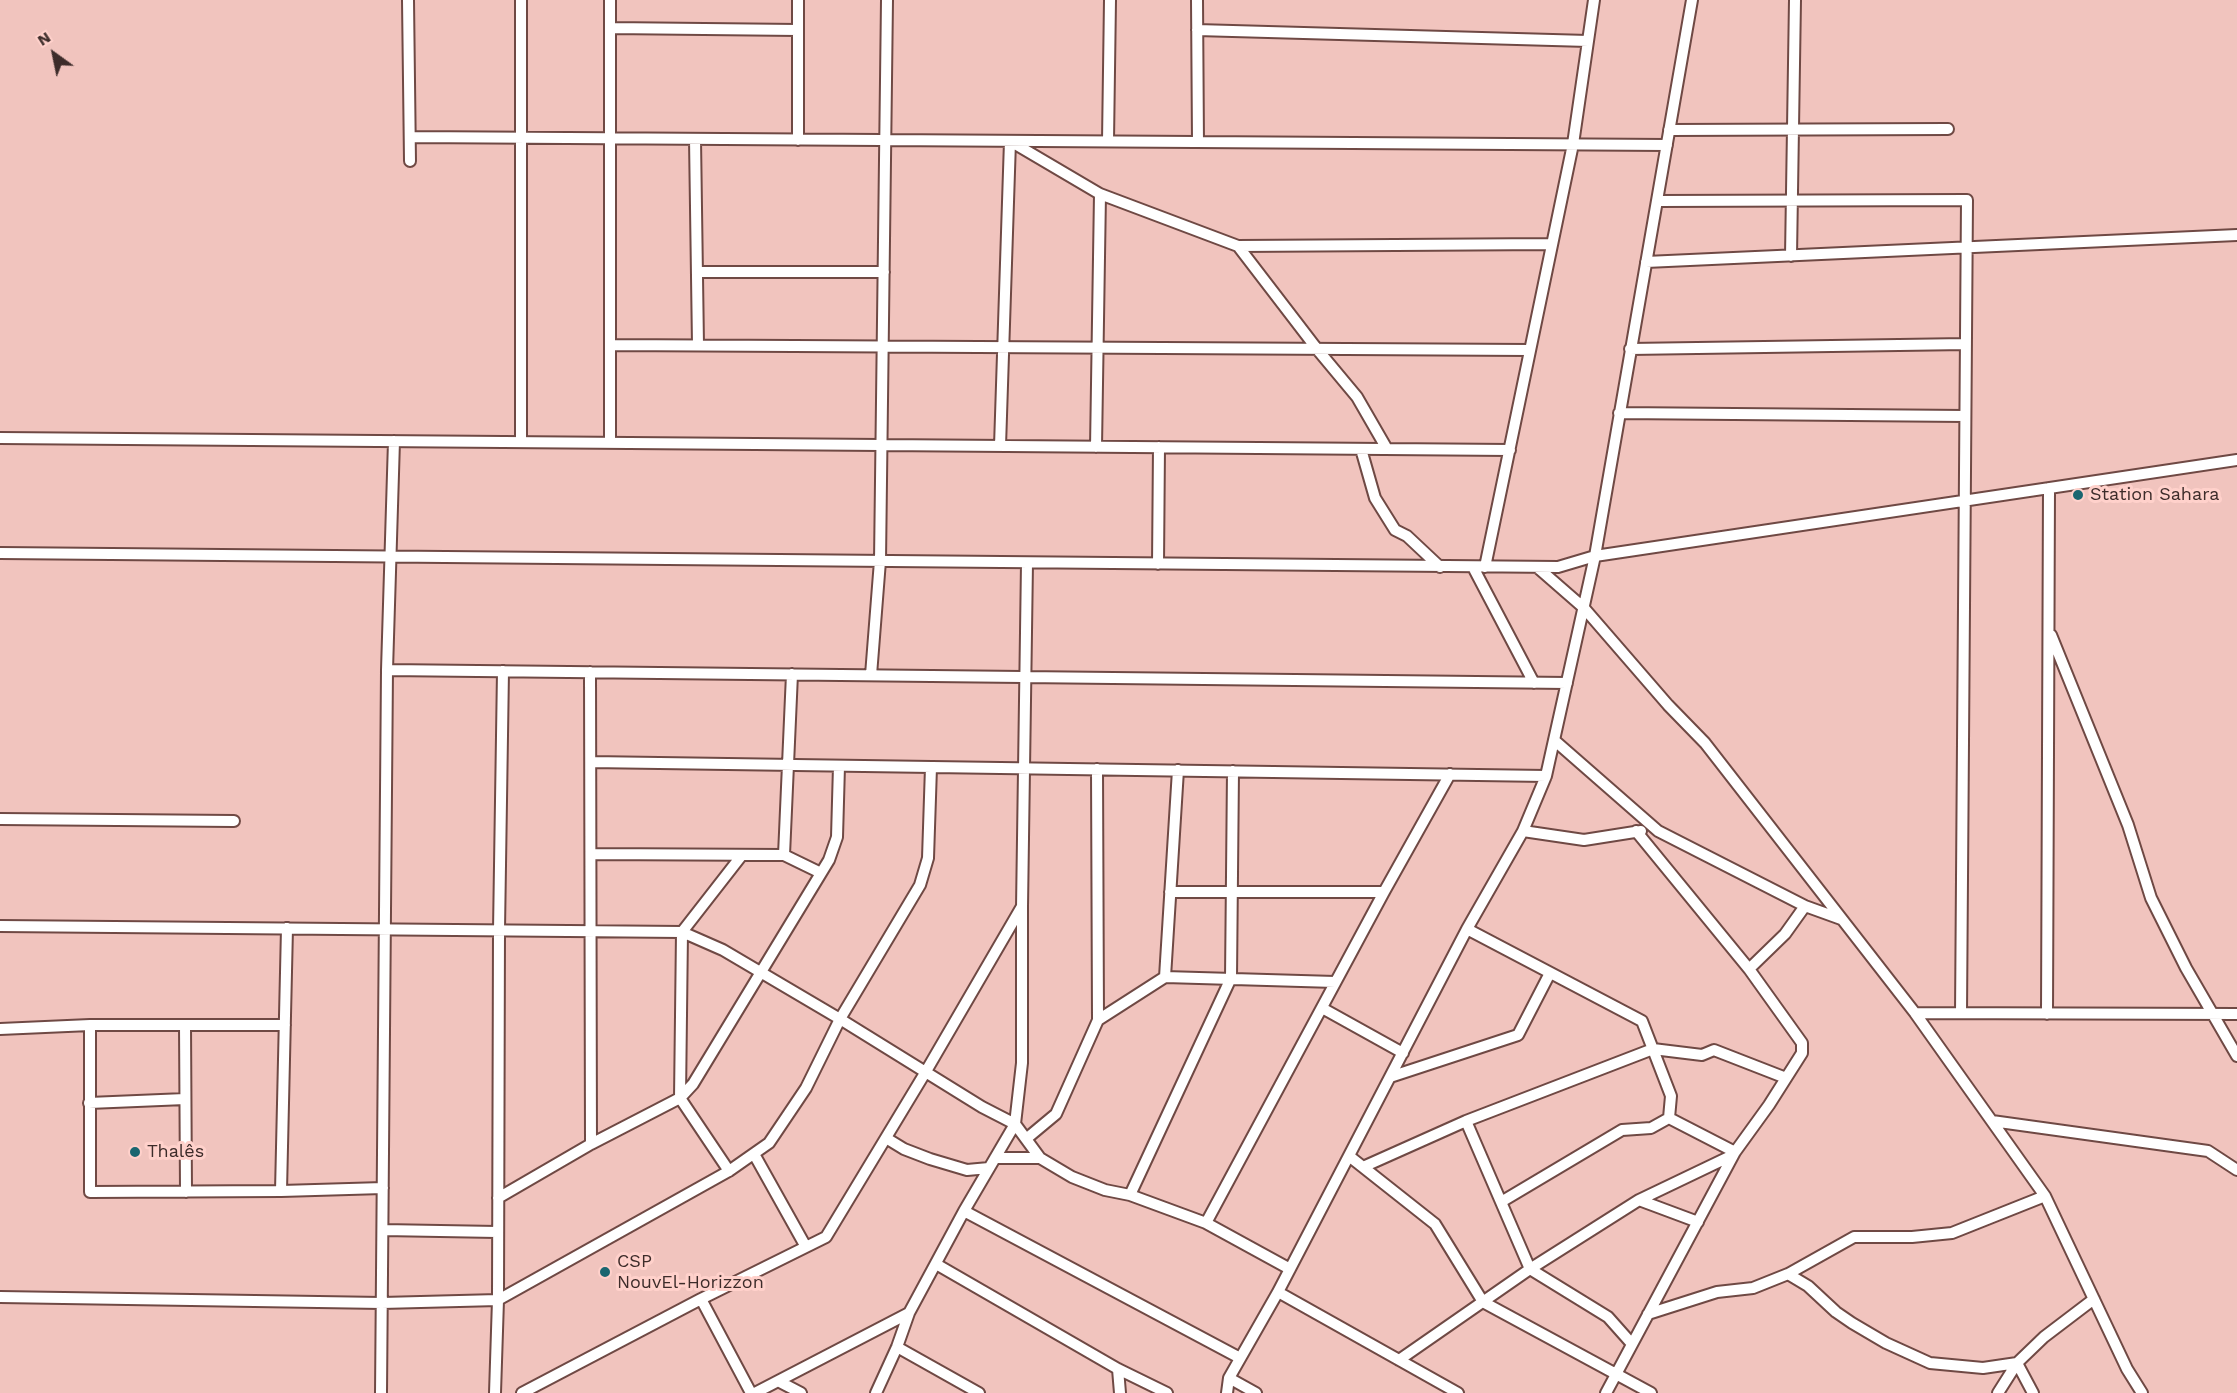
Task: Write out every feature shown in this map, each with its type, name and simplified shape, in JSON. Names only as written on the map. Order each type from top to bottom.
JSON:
[{"type":"street","points":[[408,0],[410,161]]},
{"type":"street","points":[[520,0],[521,442]]},
{"type":"street","points":[[610,0],[610,443]]},
{"type":"street","points":[[798,0],[798,140]]},
{"type":"street","points":[[871,675],[880,561],[887,0]]},
{"type":"street","points":[[1108,141],[1110,0]]},
{"type":"street","points":[[1197,0],[1198,142]]},
{"type":"street","points":[[1485,567],[1573,144],[1594,0]]},
{"type":"street","points":[[1227,1393],[1229,1378],[1278,1292],[1467,929],[1523,831],[1546,776],[1595,556],[1692,0]]},
{"type":"street","points":[[1791,256],[1795,0]]},
{"type":"street","points":[[610,28],[798,30]]},
{"type":"street","points":[[1197,30],[1588,41]]},
{"type":"street","points":[[1669,130],[1948,129]]},
{"type":"street","points":[[410,137],[1667,145]]},
{"type":"street","points":[[695,139],[698,345]]},
{"type":"street","points":[[1010,141],[1100,194],[1238,246],[1552,244]]},
{"type":"street","points":[[1000,446],[1010,141]]},
{"type":"street","points":[[1096,447],[1100,194]]},
{"type":"street","points":[[1657,201],[1967,200],[1961,1013]]},
{"type":"street","points":[[1646,262],[2237,235]]},
{"type":"street","points":[[1238,246],[1357,397],[1388,449]]},
{"type":"street","points":[[697,272],[884,272]]},
{"type":"street","points":[[1630,349],[1966,344]]},
{"type":"street","points":[[610,345],[1530,350]]},
{"type":"street","points":[[1619,413],[1965,416]]},
{"type":"street","points":[[0,438],[1510,450]]},
{"type":"street","points":[[381,1393],[387,670],[394,441]]},
{"type":"street","points":[[1158,564],[1159,447]]},
{"type":"street","points":[[1361,449],[1375,498],[1395,530],[1407,536],[1440,567]]},
{"type":"street","points":[[0,553],[1558,567],[1595,556],[2237,460]]},
{"type":"street","points":[[2047,1014],[2049,488]]},
{"type":"street","points":[[876,1393],[897,1347],[909,1313],[964,1211],[1015,1124],[1022,1063],[1027,563]]},
{"type":"street","points":[[1473,567],[1534,682]]},
{"type":"street","points":[[1537,567],[1584,608],[1668,705],[1711,750],[1915,1013],[2045,1196],[2127,1369],[2142,1393]]},
{"type":"street","points":[[2049,631],[2128,825],[2151,898],[2186,968],[2237,1056]]},
{"type":"street","points":[[387,670],[1567,683]]},
{"type":"street","points":[[495,1393],[498,1300],[499,930],[503,671]]},
{"type":"street","points":[[590,672],[591,1144]]},
{"type":"street","points":[[784,855],[792,674]]},
{"type":"street","points":[[1554,740],[1658,831],[1805,906],[1843,920]]},
{"type":"street","points":[[591,762],[1546,776]]},
{"type":"street","points":[[498,1198],[591,1144],[680,1098],[693,1084],[830,860],[837,837],[838,766]]},
{"type":"street","points":[[0,1297],[382,1302],[498,1300],[729,1171],[769,1143],[806,1088],[840,1019],[920,885],[928,858],[931,767]]},
{"type":"street","points":[[1026,1139],[1056,1114],[1098,1020],[1097,769]]},
{"type":"street","points":[[1165,977],[1178,771]]},
{"type":"street","points":[[1130,1196],[1232,978],[1233,771]]},
{"type":"street","points":[[1206,1223],[1450,774]]},
{"type":"street","points":[[0,819],[234,821]]},
{"type":"street","points":[[1523,831],[1584,840],[1636,831],[1658,831]]},
{"type":"street","points":[[1606,1393],[1734,1154],[1802,1053],[1802,1044],[1749,969],[1636,831]]},
{"type":"street","points":[[591,854],[784,855],[821,873]]},
{"type":"street","points":[[729,1171],[680,1098],[682,932],[742,855]]},
{"type":"street","points":[[1170,892],[1384,892]]},
{"type":"street","points":[[1749,969],[1785,934],[1805,906]]},
{"type":"street","points":[[522,1393],[701,1299],[826,1237],[1022,907]]},
{"type":"street","points":[[0,926],[682,932],[723,950],[840,1019],[925,1073],[1015,1124],[1040,1158],[1072,1178],[1206,1223],[1290,1269]]},
{"type":"street","points":[[281,1191],[286,928]]},
{"type":"street","points":[[1467,929],[1641,1021],[1671,1096],[1669,1118]]},
{"type":"street","points":[[1390,1077],[1518,1035],[1550,973]]},
{"type":"street","points":[[1098,1020],[1165,977],[1335,982]]},
{"type":"street","points":[[1322,1008],[1402,1053]]},
{"type":"street","points":[[1915,1013],[2237,1014]]},
{"type":"street","points":[[90,1025],[90,1192],[383,1188]]},
{"type":"street","points":[[0,1029],[90,1025],[285,1025]]},
{"type":"street","points":[[185,1025],[186,1192]]},
{"type":"street","points":[[1362,1167],[1466,1121],[1653,1049],[1702,1056],[1714,1050],[1786,1078]]},
{"type":"street","points":[[90,1103],[185,1099]]},
{"type":"street","points":[[1669,1118],[1734,1154]]},
{"type":"street","points":[[1501,1202],[1622,1130],[1651,1128],[1669,1118]]},
{"type":"street","points":[[1466,1121],[1530,1269],[1608,1317],[1632,1344]]},
{"type":"street","points":[[1992,1121],[2208,1151],[2237,1170]]},
{"type":"street","points":[[886,1138],[904,1149],[967,1170],[992,1163],[1040,1158]]},
{"type":"street","points":[[754,1154],[806,1247]]},
{"type":"street","points":[[1399,1360],[1530,1269],[1639,1200],[1734,1154]]},
{"type":"street","points":[[1349,1156],[1435,1224],[1483,1302],[1651,1393]]},
{"type":"street","points":[[1648,1314],[1717,1292],[1753,1288],[1788,1274],[1854,1238],[1912,1237],[1952,1233],[2045,1196]]},
{"type":"street","points":[[1639,1200],[1698,1222]]},
{"type":"street","points":[[964,1211],[1240,1358]]},
{"type":"street","points":[[383,1230],[497,1232]]},
{"type":"street","points":[[936,1264],[1118,1370],[1167,1393]]},
{"type":"street","points":[[1788,1274],[1808,1286],[1836,1312],[1852,1323],[1886,1343],[1930,1363],[1983,1368],[2018,1363]]},
{"type":"street","points":[[1278,1292],[1458,1393]]},
{"type":"street","points":[[701,1299],[753,1393],[909,1313]]},
{"type":"street","points":[[1998,1393],[2018,1363],[2044,1337],[2094,1299]]},
{"type":"street","points":[[897,1347],[979,1393]]},
{"type":"street","points":[[2018,1363],[2033,1393]]},
{"type":"street","points":[[1118,1370],[1120,1393]]},
{"type":"street","points":[[1229,1378],[1256,1393]]},
{"type":"street","points":[[778,1381],[801,1393]]},
{"type":"place","name":"Station Sahara","points":[[2078,495]]},
{"type":"place","name":"Thalês","points":[[135,1152]]},
{"type":"place","name":"CSP NouvEl-Horizzon","points":[[605,1272]]}]
